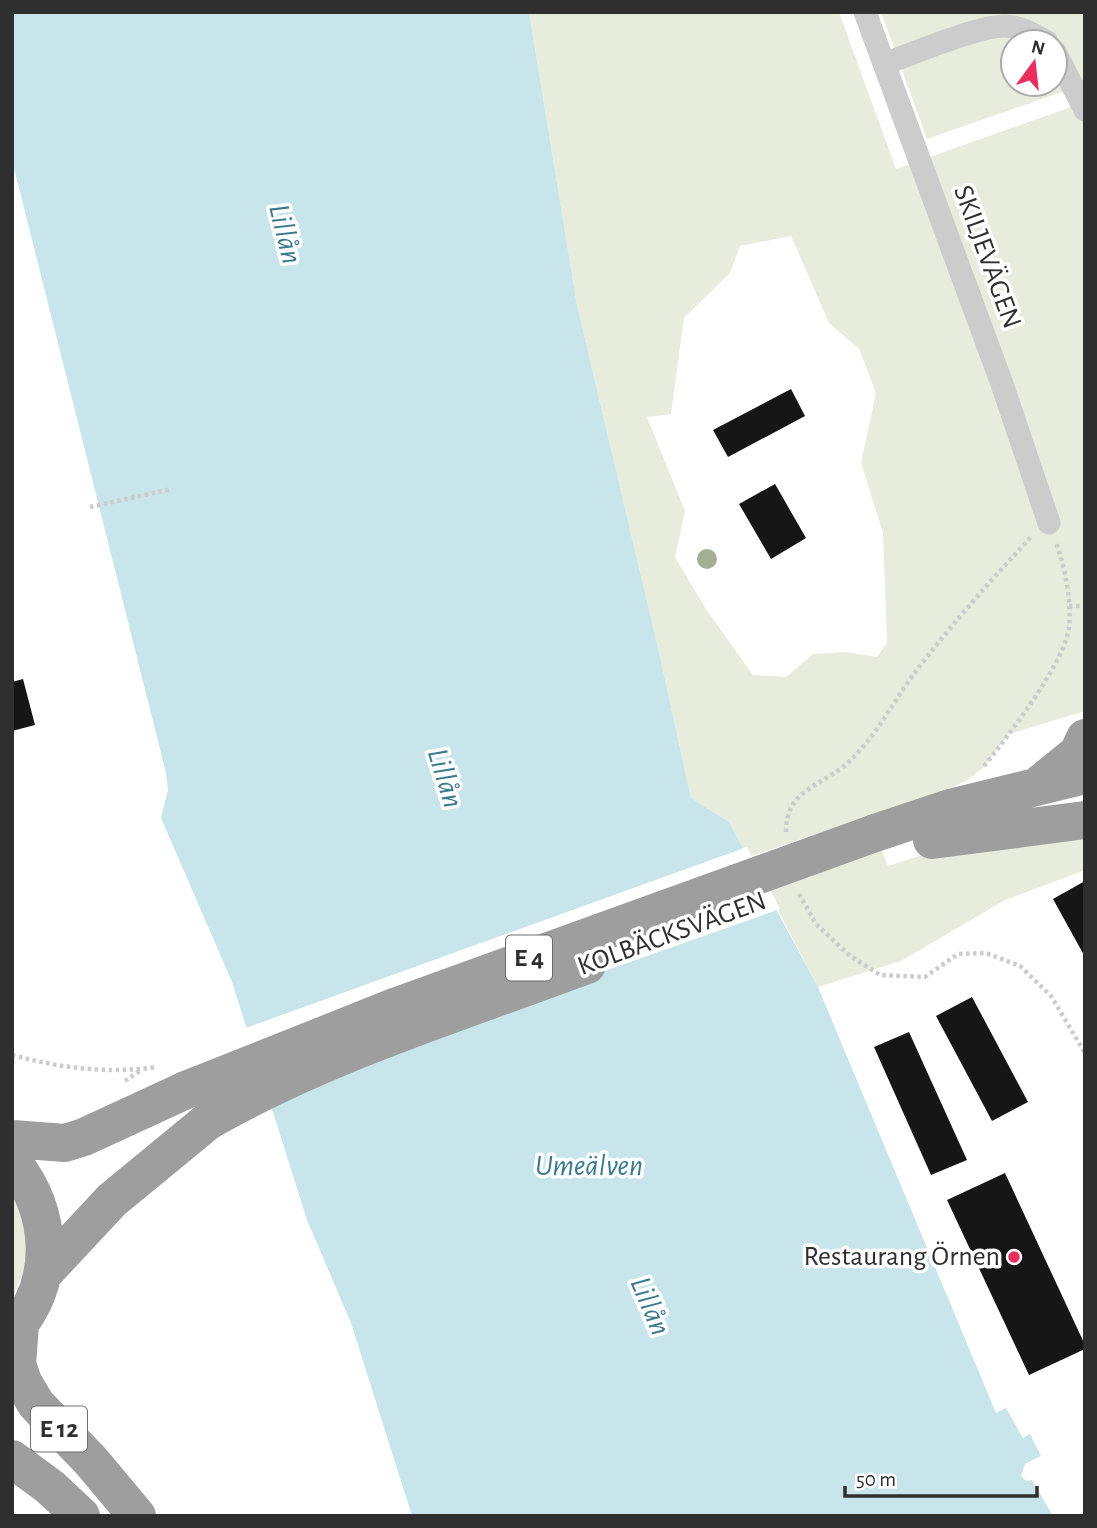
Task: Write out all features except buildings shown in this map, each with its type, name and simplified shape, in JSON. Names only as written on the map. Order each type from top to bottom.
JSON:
[{"type":"highway","points":[[1037,787],[1078,752],[1085,737]]},
{"type":"highway","name":"KOLBÄCKSVÄGEN","points":[[43,1275],[111,1200],[208,1121],[257,1093],[308,1069],[879,844],[950,808],[1085,775]]},
{"type":"highway","name":"KOLBÄCKSVÄGEN","points":[[12,1139],[65,1143],[84,1137],[174,1078],[879,844],[932,840],[986,823],[1085,799]]},
{"type":"highway","points":[[932,840],[1085,820]]},
{"type":"highway","name":"E 4","points":[[12,1161],[27,1179],[40,1211],[45,1242],[43,1275],[37,1293],[16,1329]]},
{"type":"highway","name":"E 12","points":[[16,1329],[18,1364],[23,1382],[36,1404],[91,1461],[137,1516]]},
{"type":"highway","name":"E 12","points":[[12,1459],[50,1487],[81,1516]]},
{"type":"street","name":"SKILJEVÄGEN","points":[[865,12],[997,371],[1049,523]]},
{"type":"street","points":[[884,64],[983,30],[1006,26],[1015,28]]},
{"type":"street","points":[[1069,79],[1085,110]]},
{"type":"path","points":[[90,507],[172,489]]},
{"type":"path","points":[[1022,713],[1062,653],[1069,630],[1069,606],[1059,550],[1049,523]]},
{"type":"path","points":[[1069,606],[1085,606]]},
{"type":"path","points":[[12,1055],[48,1065],[174,1078]]},
{"type":"green space","points":[[529,12],[839,12],[896,169],[1085,102],[1085,711],[1009,734],[983,768],[966,781],[946,790],[748,857],[729,822],[691,798],[577,305]],"holes":[[[791,236],[829,323],[859,349],[876,393],[861,463],[883,533],[887,643],[877,657],[845,652],[813,654],[786,677],[753,675],[706,609],[675,557],[685,511],[647,417],[671,414],[684,318],[730,273],[740,246]]]},
{"type":"green space","points":[[881,12],[1085,12],[1085,84],[1069,90],[1069,28],[999,28],[999,98],[1045,98],[927,139]]},
{"type":"green space","points":[[1085,800],[1085,870],[1005,900],[901,961],[818,987],[760,876],[875,833],[888,866]]},
{"type":"green space","points":[[12,1183],[28,1223],[28,1260],[12,1299]]},
{"type":"water","name":"Umeälven","points":[[12,12],[529,12],[577,305],[691,798],[729,822],[818,987],[996,1413],[1006,1408],[1023,1438],[1030,1434],[1041,1456],[1025,1464],[1021,1476],[1026,1481],[1032,1480],[1053,1516],[412,1516],[351,1323],[307,1220],[232,982],[161,818],[168,790],[166,773],[12,160]]},
{"type":"pier","points":[[747,847],[780,909],[463,1021],[265,1104],[243,1029]]},
{"type":"place","name":"Restaurang Örnen","points":[[1014,1257]]},
{"type":"water label","name":"Lillån","points":[[285,234]]},
{"type":"water label","name":"Lillån","points":[[445,778]]},
{"type":"water label","name":"Lillån","points":[[650,1306]]}]
